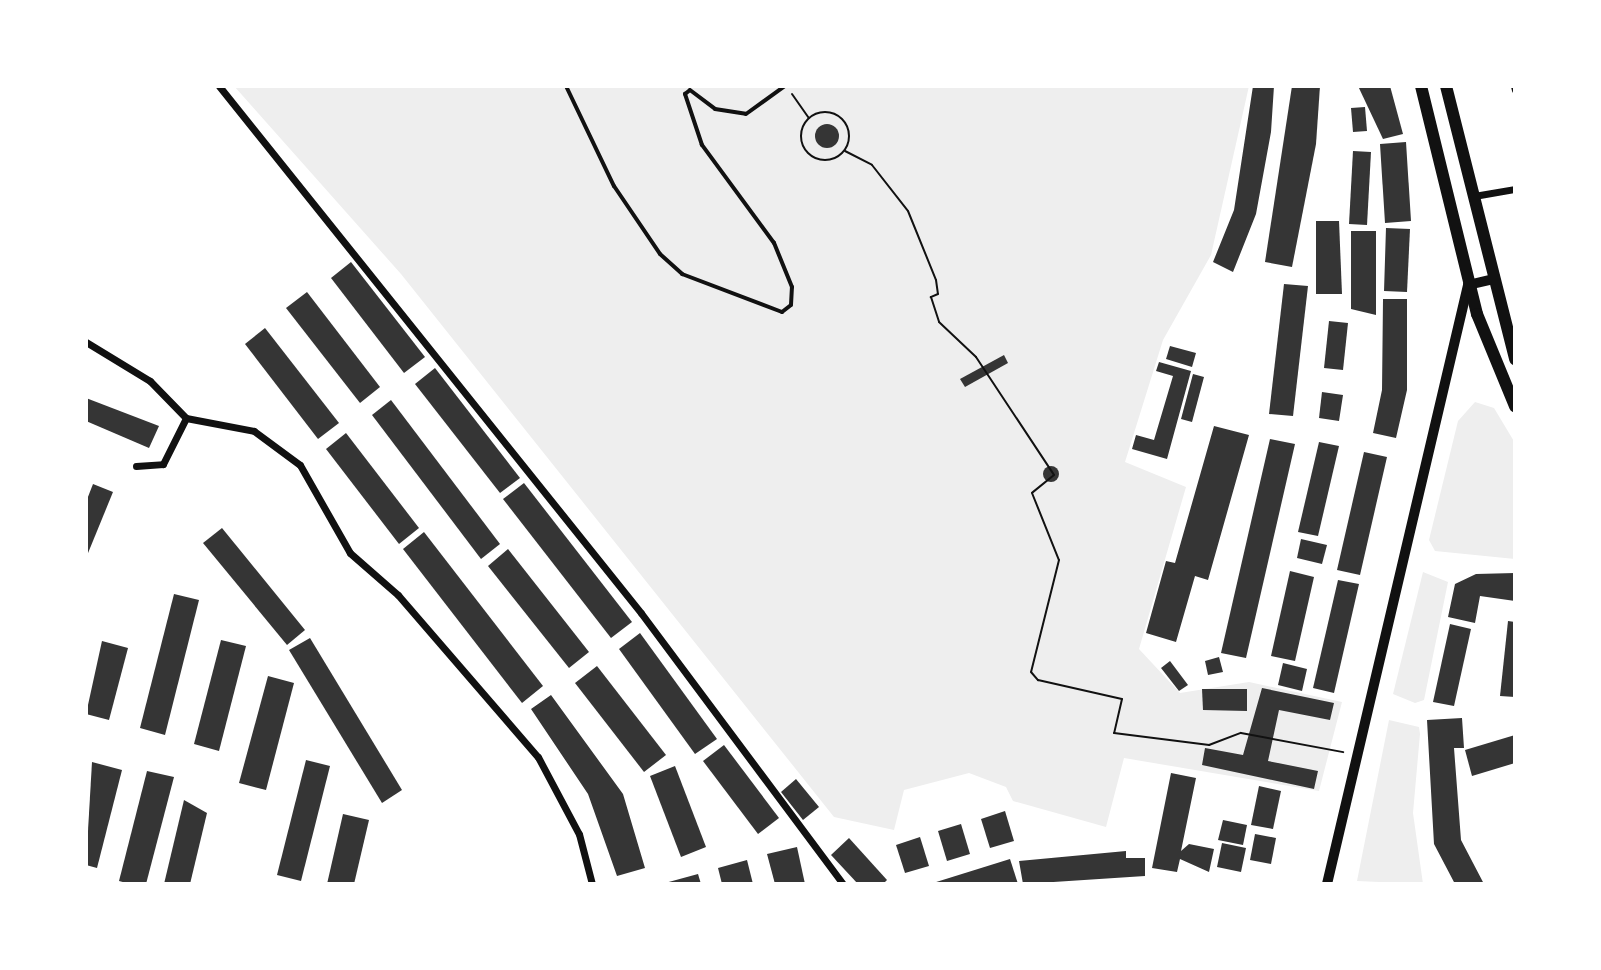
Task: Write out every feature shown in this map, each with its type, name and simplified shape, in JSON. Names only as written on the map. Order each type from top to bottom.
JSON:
[{"type":"main road","points":[[1421,86],[1468,285],[1515,406]]},
{"type":"main road","points":[[1446,86],[1515,359]]},
{"type":"main road","points":[[1468,285],[1494,279]]},
{"type":"main road","points":[[1327,884],[1468,285]]},
{"type":"street","points":[[219,86],[631,601],[843,884]]},
{"type":"street","points":[[1474,196],[1515,189]]},
{"type":"street","points":[[86,342],[150,381],[186,418],[254,431],[300,465],[350,553],[398,595],[538,757],[579,834],[592,884]]},
{"type":"street","points":[[136,466],[163,464],[186,418]]},
{"type":"lane","points":[[566,86],[614,186],[660,254],[682,274],[782,312],[791,305],[792,287],[774,243],[702,145],[685,94],[690,90],[715,109],[746,114],[786,86]]},
{"type":"path","points":[[786,86],[809,118]]},
{"type":"path","points":[[809,118],[839,116],[848,128],[845,151]]},
{"type":"path","points":[[809,118],[801,133],[809,155],[824,161],[845,151]]},
{"type":"path","points":[[845,151],[872,165],[908,211],[936,280],[938,294],[931,297],[939,322],[984,368],[1054,475],[1032,493],[1059,560],[1031,672],[1038,680],[1122,699],[1114,733],[1209,745],[1241,733],[1358,754]]},
{"type":"shaded area","points":[[234,86],[1249,86],[1211,255],[1163,340],[1125,462],[1186,487],[1139,649],[1180,693],[1249,682],[1342,702],[1319,791],[1124,758],[1106,827],[1013,801],[1006,787],[969,773],[904,790],[894,830],[834,817],[401,274]]},
{"type":"shaded area","points":[[1475,402],[1494,408],[1515,443],[1515,559],[1435,551],[1429,540],[1458,421]]},
{"type":"shaded area","points":[[1423,572],[1448,582],[1424,700],[1415,703],[1393,694]]},
{"type":"shaded area","points":[[1389,720],[1419,727],[1413,813],[1423,884],[1357,881]]},
{"type":"building","points":[[1253,86],[1274,86],[1271,132],[1256,214],[1233,272],[1213,262],[1234,210]]},
{"type":"building","points":[[1292,86],[1320,86],[1316,144],[1292,267],[1265,262]]},
{"type":"building","points":[[1358,86],[1390,86],[1403,134],[1383,139]]},
{"type":"building","points":[[1365,107],[1367,131],[1353,132],[1351,108]]},
{"type":"building","points":[[827,124],[835,128],[839,136],[835,144],[827,148],[819,144],[815,136],[819,128]]},
{"type":"building","points":[[1406,142],[1411,221],[1385,223],[1380,144]]},
{"type":"building","points":[[1353,151],[1371,152],[1367,225],[1349,224]]},
{"type":"building","points":[[1316,221],[1339,221],[1342,294],[1316,294]]},
{"type":"building","points":[[1386,228],[1410,229],[1407,292],[1384,291]]},
{"type":"building","points":[[1351,231],[1376,231],[1376,315],[1351,309]]},
{"type":"building","points":[[351,262],[425,357],[404,373],[331,278]]},
{"type":"building","points":[[1284,284],[1308,286],[1293,416],[1269,414]]},
{"type":"building","points":[[307,292],[380,387],[360,403],[286,308]]},
{"type":"building","points":[[1383,299],[1407,299],[1407,390],[1396,438],[1373,433],[1382,390]]},
{"type":"building","points":[[1329,321],[1348,323],[1343,370],[1324,368]]},
{"type":"building","points":[[265,328],[339,423],[318,439],[245,344]]},
{"type":"building","points":[[1170,346],[1196,353],[1192,367],[1166,359]]},
{"type":"building","points":[[1004,355],[1008,363],[965,387],[960,379]]},
{"type":"building","points":[[1159,362],[1191,371],[1167,459],[1132,449],[1136,435],[1154,440],[1173,376],[1156,371]]},
{"type":"building","points":[[435,368],[520,478],[500,493],[415,384]]},
{"type":"building","points":[[1193,374],[1204,377],[1192,422],[1181,419]]},
{"type":"building","points":[[1322,392],[1343,395],[1339,421],[1319,418]]},
{"type":"building","points":[[86,398],[159,426],[149,448],[86,421]]},
{"type":"building","points":[[391,400],[500,544],[481,559],[372,415]]},
{"type":"building","points":[[1214,426],[1249,435],[1208,580],[1195,576],[1176,642],[1146,633],[1166,561],[1175,563]]},
{"type":"building","points":[[346,433],[419,528],[399,544],[326,449]]},
{"type":"building","points":[[1270,439],[1295,444],[1246,658],[1221,653]]},
{"type":"building","points":[[1319,442],[1339,446],[1318,536],[1298,532]]},
{"type":"building","points":[[1364,452],[1387,457],[1360,575],[1337,570]]},
{"type":"building","points":[[1051,466],[1057,468],[1057,480],[1051,482],[1045,480],[1043,474],[1045,468]]},
{"type":"building","points":[[524,483],[632,622],[611,638],[503,499]]},
{"type":"building","points":[[93,484],[113,492],[86,558],[86,502]]},
{"type":"building","points":[[222,528],[305,630],[287,645],[203,543]]},
{"type":"building","points":[[424,532],[543,686],[522,703],[403,549]]},
{"type":"building","points":[[1301,539],[1327,545],[1322,564],[1297,558]]},
{"type":"building","points":[[508,549],[589,652],[569,668],[488,566]]},
{"type":"building","points":[[1290,571],[1314,577],[1295,661],[1271,656]]},
{"type":"building","points":[[1515,573],[1515,601],[1480,596],[1475,623],[1448,617],[1455,584],[1476,574]]},
{"type":"building","points":[[1338,580],[1359,584],[1334,693],[1313,688]]},
{"type":"building","points":[[174,594],[199,600],[165,735],[140,728]]},
{"type":"building","points":[[1508,621],[1515,622],[1515,697],[1500,696]]},
{"type":"building","points":[[1450,624],[1471,629],[1454,706],[1433,702]]},
{"type":"building","points":[[640,633],[717,739],[695,754],[619,649]]},
{"type":"building","points":[[310,638],[402,790],[382,803],[289,650]]},
{"type":"building","points":[[221,640],[246,646],[219,751],[194,744]]},
{"type":"building","points":[[102,641],[128,648],[109,720],[86,714]]},
{"type":"building","points":[[1219,657],[1223,672],[1208,675],[1205,661]]},
{"type":"building","points":[[1170,661],[1188,685],[1179,691],[1161,668]]},
{"type":"building","points":[[1283,663],[1307,669],[1302,691],[1278,685]]},
{"type":"building","points":[[597,666],[666,755],[644,772],[575,683]]},
{"type":"building","points":[[268,676],[294,683],[266,790],[239,783]]},
{"type":"building","points":[[1262,688],[1334,703],[1330,720],[1279,710],[1268,761],[1318,771],[1314,789],[1202,765],[1205,748],[1243,755]]},
{"type":"building","points":[[1202,689],[1247,689],[1247,711],[1203,710]]},
{"type":"building","points":[[551,695],[623,794],[645,868],[617,876],[588,794],[531,709]]},
{"type":"building","points":[[1462,718],[1464,748],[1454,748],[1461,840],[1484,884],[1455,884],[1434,844],[1427,720]]},
{"type":"building","points":[[1515,735],[1515,763],[1472,776],[1465,750]]},
{"type":"building","points":[[724,745],[779,818],[758,834],[703,761]]},
{"type":"building","points":[[306,760],[330,766],[301,881],[277,875]]},
{"type":"building","points":[[92,762],[122,770],[97,868],[86,865]]},
{"type":"building","points":[[675,766],[706,847],[681,857],[650,776]]},
{"type":"building","points":[[147,771],[174,777],[146,884],[130,884],[119,881]]},
{"type":"building","points":[[1171,773],[1196,778],[1181,851],[1189,844],[1214,849],[1209,872],[1180,859],[1177,872],[1152,868]]},
{"type":"building","points":[[796,779],[819,807],[803,820],[781,792]]},
{"type":"building","points":[[1259,786],[1281,791],[1273,829],[1251,825]]},
{"type":"building","points":[[184,800],[207,813],[190,884],[164,884]]},
{"type":"building","points":[[1005,811],[1014,841],[990,848],[981,819]]},
{"type":"building","points":[[343,814],[369,820],[354,884],[327,884]]},
{"type":"building","points":[[1223,820],[1247,825],[1243,845],[1218,840]]},
{"type":"building","points":[[961,824],[970,854],[947,861],[938,831]]},
{"type":"building","points":[[1255,834],[1276,838],[1271,864],[1250,860]]},
{"type":"building","points":[[920,837],[929,866],[905,873],[896,845]]},
{"type":"building","points":[[849,838],[887,880],[883,884],[858,884],[831,855]]},
{"type":"building","points":[[1222,843],[1246,848],[1241,872],[1217,867]]},
{"type":"building","points":[[797,847],[805,884],[775,884],[767,854]]},
{"type":"building","points":[[1126,851],[1126,858],[1145,858],[1145,876],[1023,884],[1019,861]]},
{"type":"building","points":[[1010,859],[1018,884],[933,884],[933,883]]},
{"type":"building","points":[[747,860],[753,884],[722,884],[718,868]]},
{"type":"building","points":[[698,874],[701,884],[665,884],[665,883]]}]
